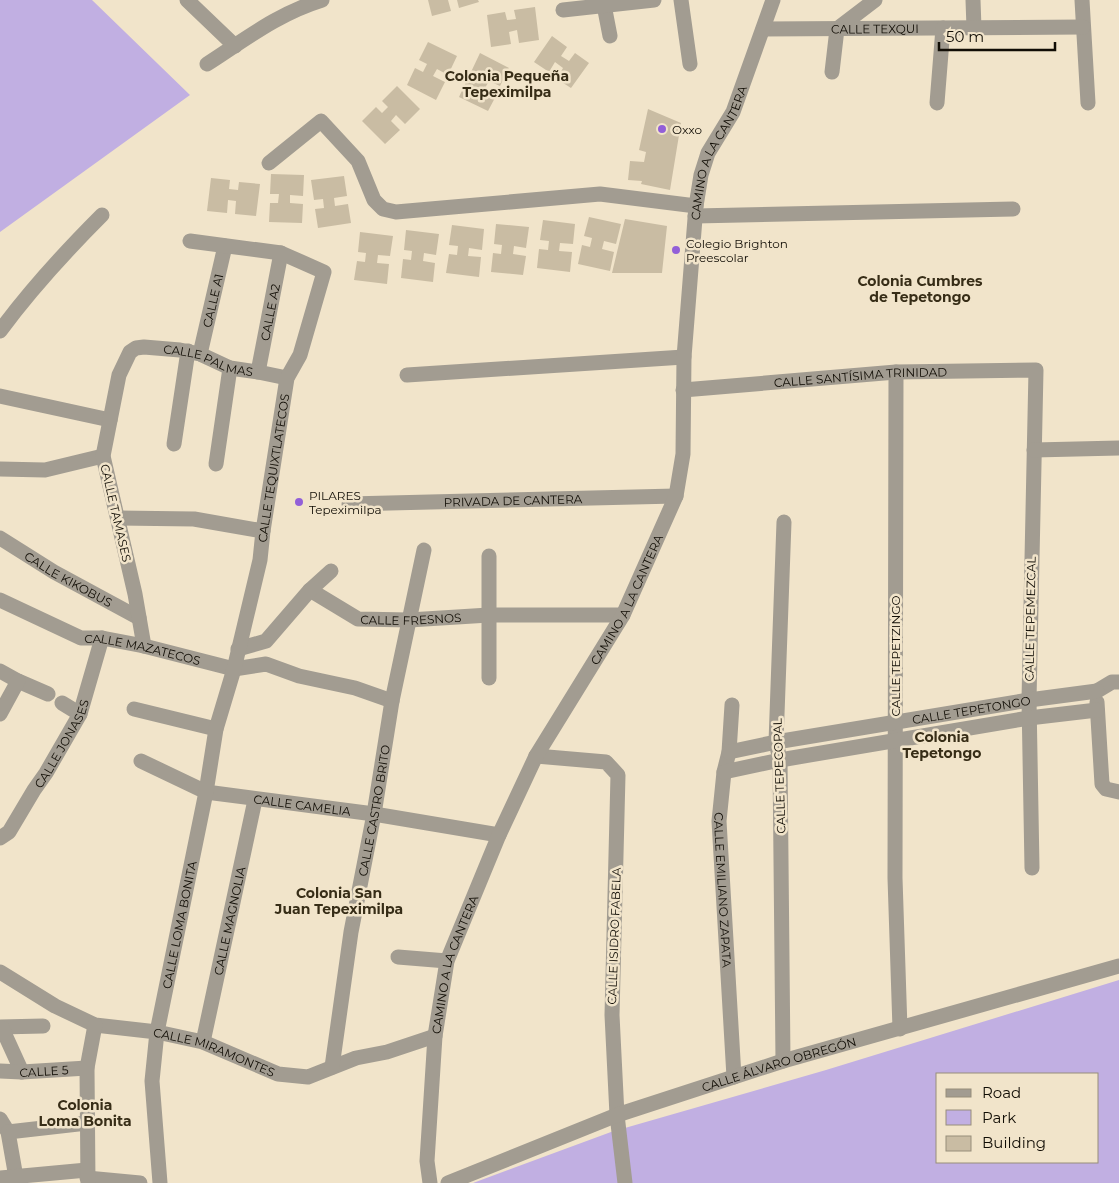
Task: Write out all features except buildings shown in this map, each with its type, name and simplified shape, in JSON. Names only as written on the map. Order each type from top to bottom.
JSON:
[{"type":"street","points":[[187,0],[235,46]]},
{"type":"street","points":[[207,64],[269,23],[299,7],[322,0]]},
{"type":"street","points":[[563,10],[654,0]]},
{"type":"street","points":[[681,0],[690,64]]},
{"type":"street","name":"CAMINO A LA CANTERA","points":[[430,1183],[427,1161],[435,1036],[447,961],[499,834],[536,756],[623,615],[676,496],[683,454],[684,357],[700,175],[708,153],[733,112],[773,0]]},
{"type":"street","points":[[832,72],[837,28],[875,0]]},
{"type":"street","points":[[973,0],[974,28]]},
{"type":"street","points":[[1082,0],[1088,103]]},
{"type":"street","points":[[604,5],[610,36]]},
{"type":"street","name":"CALLE TEXQUI","points":[[763,29],[1083,27]]},
{"type":"street","points":[[937,103],[943,28]]},
{"type":"street","points":[[269,163],[321,121],[358,162],[374,200],[383,209],[396,212],[600,194],[669,202],[696,211],[1014,209]]},
{"type":"street","points":[[0,331],[26,296],[63,254],[102,215]]},
{"type":"street","points":[[190,241],[281,253]]},
{"type":"street","name":"CALLE A1","points":[[174,444],[194,353],[225,246]]},
{"type":"street","name":"CALLE TEQUIXTLATECOS","points":[[234,669],[260,560],[287,378],[300,354],[324,272],[281,253]]},
{"type":"street","name":"CALLE A2","points":[[258,372],[281,253]]},
{"type":"street","name":"CALLE PALMAS","points":[[130,352],[136,348],[144,347],[194,353],[230,368],[287,378]]},
{"type":"street","name":"CALLE TAMASES","points":[[130,352],[119,375],[103,456],[118,518],[144,646]]},
{"type":"street","points":[[407,375],[684,357]]},
{"type":"street","points":[[216,464],[230,368]]},
{"type":"street","name":"CALLE SANTÍSIMA TRINIDAD","points":[[683,390],[896,372],[1036,370]]},
{"type":"street","name":"CALLE TEPEMEZCAL","points":[[1032,868],[1029,700],[1036,370]]},
{"type":"street","name":"CALLE TEPETZINGO","points":[[896,372],[894,723],[895,878],[900,1029]]},
{"type":"street","points":[[0,396],[110,420]]},
{"type":"street","points":[[1034,450],[1119,448]]},
{"type":"street","points":[[0,469],[45,470],[103,456]]},
{"type":"street","name":"PRIVADA DE CANTERA","points":[[349,504],[676,496]]},
{"type":"street","points":[[118,518],[194,519],[263,531]]},
{"type":"street","name":"CALLE TEPECOPAL","points":[[783,1061],[780,760],[776,742],[784,522]]},
{"type":"street","name":"CALLE KIKOBUS","points":[[0,538],[54,572],[139,618]]},
{"type":"street","name":"CALLE CASTRO BRITO","points":[[332,1067],[350,932],[374,814],[392,701],[424,550]]},
{"type":"street","points":[[489,556],[489,678]]},
{"type":"street","points":[[238,649],[266,641],[310,590],[331,571]]},
{"type":"street","name":"CALLE FRESNOS","points":[[310,590],[358,619],[409,620],[489,615],[623,615]]},
{"type":"street","name":"CALLE MAZATECOS","points":[[0,600],[81,638],[102,638],[144,646],[234,669]]},
{"type":"street","name":"CALLE JONASES","points":[[0,838],[9,832],[34,790],[46,774],[80,714],[102,638]]},
{"type":"street","points":[[234,669],[266,664],[299,676],[355,688],[392,701]]},
{"type":"street","name":"CALLE LOMA BONITA","points":[[160,1183],[152,1081],[157,1032],[206,792],[216,729],[234,669]]},
{"type":"street","points":[[0,670],[18,681],[48,694]]},
{"type":"street","points":[[0,714],[18,681]]},
{"type":"street","name":"CALLE TEPETONGO","points":[[729,752],[776,742],[1029,700],[1097,691],[1112,682],[1119,682]]},
{"type":"street","points":[[1097,691],[1102,784],[1106,789],[1119,792]]},
{"type":"street","points":[[62,703],[80,714]]},
{"type":"street","name":"CALLE EMILIANO ZAPATA","points":[[732,705],[729,752],[724,772],[719,821],[734,1077]]},
{"type":"street","points":[[134,709],[216,729]]},
{"type":"street","name":"CALLE TEPETONGO","points":[[724,772],[780,760],[1029,718],[1097,710]]},
{"type":"street","name":"CALLE ISIDRO FABELA","points":[[536,756],[606,762],[618,775],[612,1014],[617,1115],[625,1183]]},
{"type":"street","name":"CALLE CAMELIA","points":[[141,761],[206,792],[255,800],[374,814],[499,834]]},
{"type":"street","name":"CALLE MAGNOLIA","points":[[203,1042],[255,800]]},
{"type":"street","points":[[398,957],[447,961]]},
{"type":"street","name":"CALLE ÁLVARO OBREGÓN","points":[[448,1183],[472,1179],[617,1115],[783,1061],[1119,966]]},
{"type":"street","name":"CALLE MIRAMONTES","points":[[0,972],[56,1006],[94,1025],[157,1032],[203,1042],[278,1074],[308,1077],[356,1058],[387,1052],[435,1036]]},
{"type":"street","points":[[88,1177],[87,1068],[94,1025]]},
{"type":"street","points":[[22,1072],[1,1027],[43,1026]]},
{"type":"street","name":"CALLE 5","points":[[0,1071],[22,1072],[87,1068]]},
{"type":"street","points":[[0,1119],[8,1132],[17,1180]]},
{"type":"street","points":[[8,1132],[87,1123]]},
{"type":"street","points":[[0,1178],[17,1180],[88,1177],[140,1183]]},
{"type":"green space","points":[[0,0],[92,0],[190,95],[0,232]]},
{"type":"green space","points":[[1119,980],[1119,1183],[473,1183],[611,1132],[826,1070]]},
{"type":"place","name":"Oxxo","points":[[662,129]]},
{"type":"place","name":"Colegio Brighton Preescolar","points":[[676,250]]},
{"type":"place","name":"PILARES Tepeximilpa","points":[[299,502]]},
{"type":"district","name":"Colonia Pequeña Tepeximilpa","points":[[507,84]]},
{"type":"district","name":"Colonia Cumbres de Tepetongo","points":[[920,290]]},
{"type":"district","name":"Colonia Tepetongo","points":[[942,746]]},
{"type":"district","name":"Colonia San Juan Tepeximilpa","points":[[339,902]]},
{"type":"district","name":"Colonia Loma Bonita","points":[[85,1114]]}]
